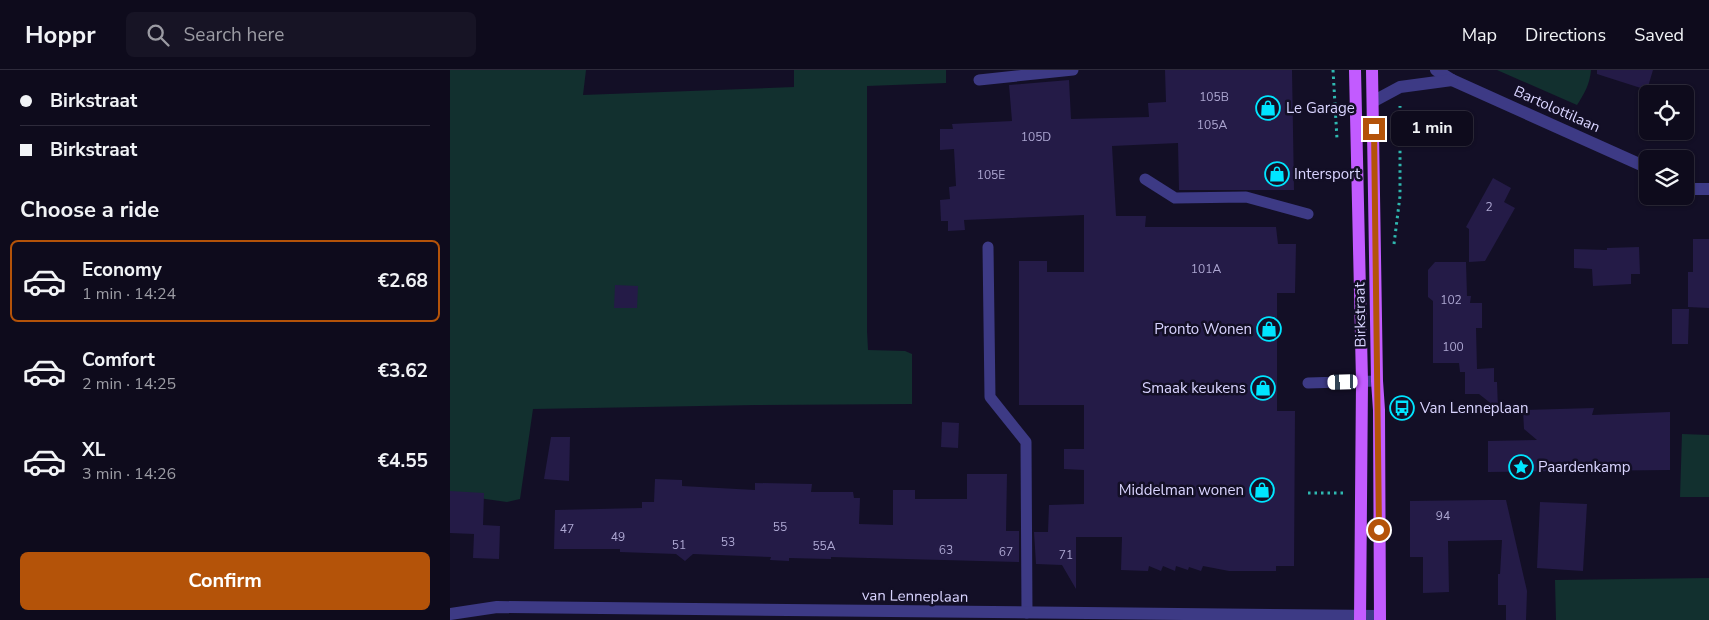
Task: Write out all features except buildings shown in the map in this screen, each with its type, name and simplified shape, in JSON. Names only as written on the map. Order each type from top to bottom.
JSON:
[{"type":"main road","name":"Birkstraat","points":[[1355,70],[1362,381],[1360,618]]},
{"type":"main road","name":"Birkstraat","points":[[1372,70],[1379,420],[1380,618]]},
{"type":"street","name":"Bartolottilaan","points":[[1436,70],[1452,80],[1639,164]]},
{"type":"street","points":[[1374,101],[1400,88],[1452,80]]},
{"type":"street","points":[[1694,188],[1709,189]]},
{"type":"street","name":"van Lenneplaan","points":[[450,614],[498,607],[1380,618]]},
{"type":"lane","points":[[979,80],[1073,70]]},
{"type":"lane","points":[[1144,179],[1175,198],[1246,197],[1308,214]]},
{"type":"lane","points":[[988,247],[990,397],[1026,442],[1027,613]]},
{"type":"lane","points":[[1308,383],[1377,381]]},
{"type":"path","points":[[1393,251],[1400,196],[1400,88]]},
{"type":"path","points":[[1308,493],[1346,493]]},
{"type":"green space","points":[[450,70],[586,70],[583,95],[794,87],[794,70],[946,70],[946,83],[867,86],[868,350],[905,351],[912,354],[912,404],[533,409],[520,499],[507,502],[450,494]]},
{"type":"green space","points":[[1497,70],[1591,70],[1588,84],[1577,105]]},
{"type":"green space","points":[[1682,434],[1709,435],[1709,497],[1680,497]]},
{"type":"green space","points":[[1709,578],[1709,620],[1556,620],[1555,580]]},
{"type":"place","name":"Le Garage","points":[[1268,108]]},
{"type":"place","name":"Intersport","points":[[1277,174]]},
{"type":"place","name":"Pronto Wonen","points":[[1269,329]]},
{"type":"place","name":"Smaak keukens","points":[[1263,388]]},
{"type":"place","name":"Van Lenneplaan","points":[[1402,408]]},
{"type":"place","name":"Paardenkamp","points":[[1521,467]]},
{"type":"place","name":"Middelman wonen","points":[[1262,490]]},
{"type":"route","points":[[1374,129],[1379,530]]}]
